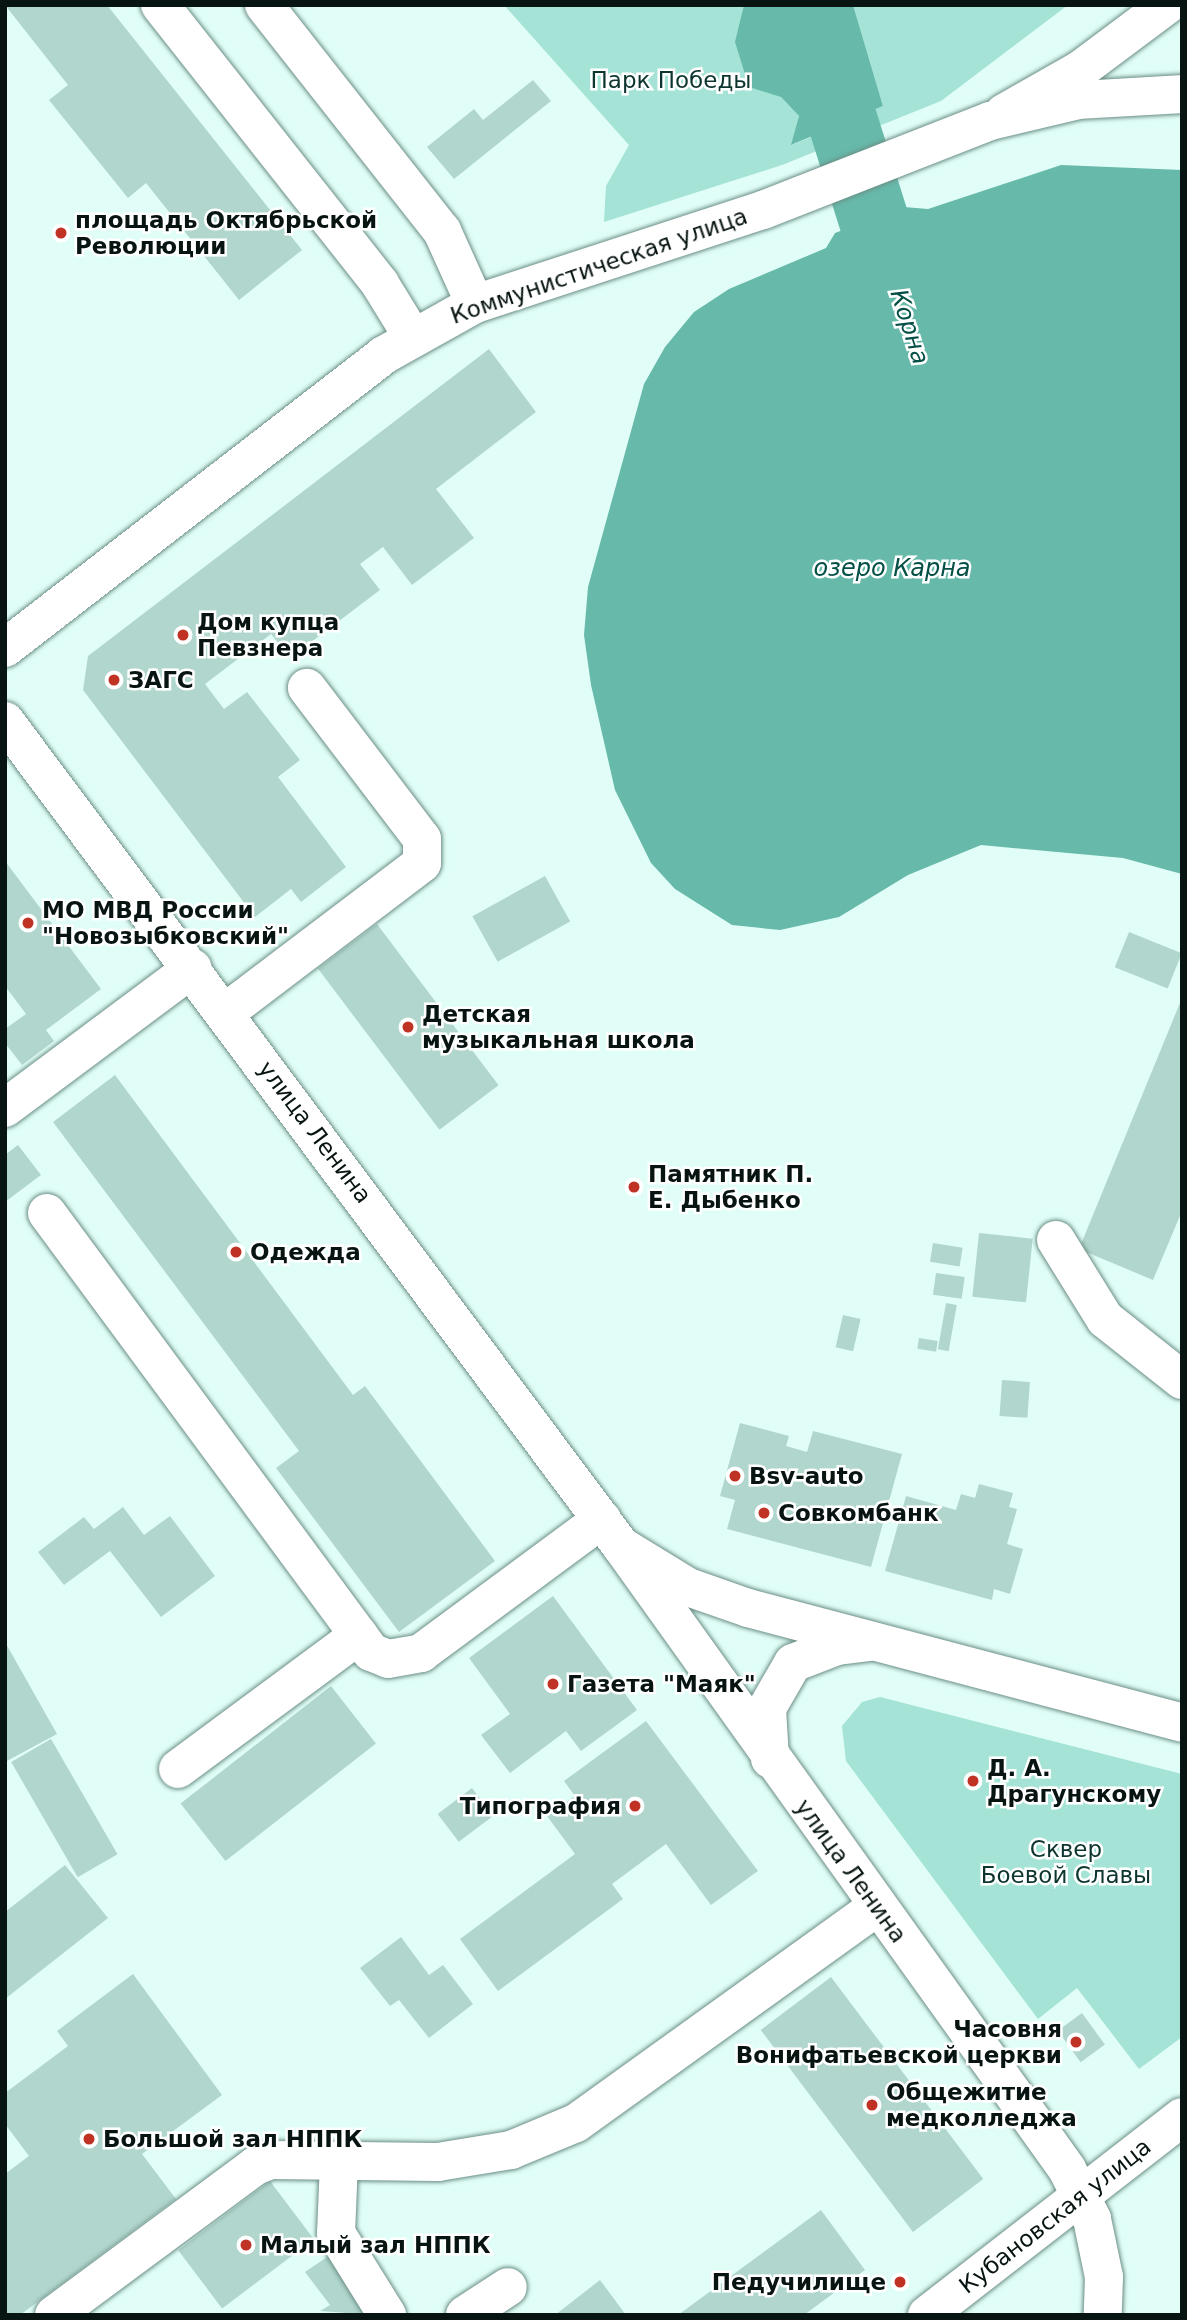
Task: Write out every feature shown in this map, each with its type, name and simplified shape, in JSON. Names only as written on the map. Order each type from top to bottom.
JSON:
[{"type":"main road","points":[[160,5],[380,284],[412,336]]},
{"type":"main road","points":[[264,5],[442,231],[475,304]]},
{"type":"main road","name":"Коммунистическая улица","points":[[5,648],[412,336],[475,304],[763,210],[990,121],[1080,70],[1167,5]]},
{"type":"main road","points":[[990,121],[1078,100],[1182,94]]},
{"type":"main road","points":[[226,1012],[422,863],[422,839],[307,688]]},
{"type":"main road","name":"улица Ленина","points":[[5,721],[226,1012],[611,1532],[770,1761],[1083,2194],[1099,2245],[1104,2315]]},
{"type":"main road","points":[[5,1108],[193,968]]},
{"type":"main road","points":[[47,1213],[371,1652],[388,1659],[421,1653],[611,1532]]},
{"type":"main road","points":[[1056,1240],[1105,1319],[1182,1380]]},
{"type":"main road","name":"улица Ленина","points":[[611,1532],[688,1587],[870,1642],[1182,1723]]},
{"type":"main road","points":[[178,1769],[359,1636]]},
{"type":"main road","points":[[770,1761],[767,1708],[787,1671],[813,1653],[870,1642]]},
{"type":"main road","points":[[54,2315],[255,2166],[271,2161],[438,2162],[544,2139],[576,2123],[877,1907]]},
{"type":"main road","name":"Кубановская улица","points":[[927,2315],[1182,2116]]},
{"type":"main road","points":[[339,2162],[336,2233],[387,2315]]},
{"type":"main road","points":[[465,2315],[508,2287]]},
{"type":"green space","name":"Парк Победы","points":[[504,5],[744,5],[741,21],[781,97],[799,116],[792,145],[883,106],[853,5],[1068,5],[941,101],[782,165],[604,222],[606,186],[629,145]]},
{"type":"green space","name":"Сквер Боевой Славы","points":[[880,1697],[1182,1774],[1182,2037],[1139,2069],[1077,1988],[1038,2019],[846,1761],[842,1726],[862,1702]]},
{"type":"water","points":[[744,5],[853,5],[883,106],[791,145],[799,116],[781,97],[749,87],[735,42]]},
{"type":"water","name":"озеро Карна","points":[[1061,165],[1182,170],[1182,874],[1123,858],[981,845],[908,875],[839,917],[780,930],[732,925],[675,889],[651,863],[615,790],[591,685],[584,635],[588,587],[644,384],[665,347],[694,312],[729,289],[826,248],[835,233],[904,207],[928,209]]},
{"type":"building","points":[[5,5],[107,5],[302,250],[239,300],[146,183],[128,198],[49,100],[68,85]]},
{"type":"building","points":[[533,80],[551,101],[454,179],[427,147],[474,109],[483,120]]},
{"type":"building","points":[[489,349],[536,412],[436,489],[474,538],[412,585],[383,547],[360,564],[380,590],[290,658],[271,634],[205,684],[224,709],[247,692],[300,760],[278,777],[346,867],[301,902],[291,889],[255,917],[83,690],[88,656]]},
{"type":"building","name":"МО МВД России \"Новозыбковский\"","points":[[5,861],[101,989],[46,1030],[54,1041],[22,1065],[5,1043],[5,1029],[26,1014],[5,986]]},
{"type":"building","points":[[545,876],[570,921],[498,962],[472,916]]},
{"type":"building","name":"Детская музыкальная школа","points":[[377,924],[499,1085],[439,1130],[318,969]]},
{"type":"building","points":[[1129,932],[1182,953],[1168,989],[1115,967]]},
{"type":"building","points":[[1182,998],[1182,1211],[1153,1280],[1079,1249]]},
{"type":"building","points":[[115,1075],[353,1395],[365,1386],[495,1561],[399,1632],[276,1468],[299,1451],[53,1122]]},
{"type":"building","points":[[18,1145],[41,1175],[5,1202],[5,1155]]},
{"type":"building","points":[[979,1233],[1033,1239],[1026,1302],[972,1297]]},
{"type":"building","points":[[933,1243],[963,1248],[960,1266],[930,1262]]},
{"type":"building","points":[[936,1273],[965,1277],[962,1299],[933,1295]]},
{"type":"building","points":[[946,1303],[957,1305],[949,1351],[938,1349]]},
{"type":"building","points":[[843,1315],[861,1319],[853,1351],[836,1347]]},
{"type":"building","points":[[919,1338],[938,1341],[936,1352],[917,1349]]},
{"type":"building","points":[[1002,1380],[1030,1382],[1027,1418],[999,1416]]},
{"type":"building","points":[[740,1423],[789,1436],[786,1446],[807,1452],[813,1431],[902,1454],[871,1567],[727,1529],[735,1500],[720,1496]]},
{"type":"building","points":[[979,1484],[1013,1493],[1009,1507],[1017,1509],[1007,1544],[1023,1549],[1010,1594],[994,1589],[992,1600],[885,1571],[906,1496],[956,1510],[961,1494],[975,1498]]},
{"type":"building","points":[[123,1507],[144,1535],[170,1516],[215,1576],[161,1617],[110,1551],[64,1585],[38,1552],[84,1517],[94,1529]]},
{"type":"building","name":"Газета \"Маяк\"","points":[[553,1596],[637,1710],[581,1751],[566,1731],[510,1773],[481,1735],[510,1714],[469,1658]]},
{"type":"building","points":[[5,1642],[57,1734],[5,1762]]},
{"type":"building","points":[[331,1686],[376,1744],[225,1861],[180,1804]]},
{"type":"building","name":"Типография","points":[[646,1721],[758,1871],[711,1905],[666,1844],[612,1884],[623,1899],[498,1991],[460,1939],[575,1854],[547,1816],[575,1796],[564,1781]]},
{"type":"building","points":[[51,1739],[118,1854],[78,1877],[11,1762]]},
{"type":"building","points":[[472,1788],[493,1816],[459,1842],[438,1814]]},
{"type":"building","points":[[65,1865],[108,1918],[5,1999],[5,1912]]},
{"type":"building","points":[[401,1937],[429,1975],[443,1965],[473,2004],[429,2038],[399,2000],[390,2006],[360,1968]]},
{"type":"building","name":"Большой зал НППК","points":[[133,1974],[222,2095],[142,2154],[176,2199],[20,2315],[5,2315],[5,2174],[29,2156],[5,2124],[5,2093],[68,2046],[57,2031]]},
{"type":"building","name":"Общежитие медколледжа","points":[[831,1977],[983,2179],[913,2232],[761,2030]]},
{"type":"building","points":[[1082,2013],[1105,2045],[1081,2062],[1058,2031]]},
{"type":"building","name":"Малый зал НППК","points":[[270,2181],[314,2239],[222,2309],[178,2250]]},
{"type":"building","points":[[821,2210],[865,2270],[804,2315],[678,2315]]},
{"type":"building","points":[[330,2255],[374,2315],[320,2311],[330,2305],[305,2272]]},
{"type":"building","points":[[600,2280],[626,2315],[555,2315]]},
{"type":"waterway","name":"Корна","points":[[806,5],[902,310]]},
{"type":"place","name":"площадь Октябрьской Революции","points":[[61,233]]},
{"type":"place","name":"Дом купца Певзнера","points":[[183,635]]},
{"type":"place","name":"ЗАГС","points":[[114,680]]},
{"type":"place","name":"МО МВД России \"Новозыбковский\"","points":[[28,923]]},
{"type":"place","name":"Детская музыкальная школа","points":[[408,1027]]},
{"type":"place","name":"Памятник П. Е. Дыбенко","points":[[634,1187]]},
{"type":"place","name":"Одежда","points":[[236,1252]]},
{"type":"place","name":"Bsv-auto","points":[[735,1476]]},
{"type":"place","name":"Совкомбанк","points":[[764,1513]]},
{"type":"place","name":"Газета \"Маяк\"","points":[[553,1684]]},
{"type":"place","name":"Д. А. Драгунскому","points":[[973,1781]]},
{"type":"place","name":"Типография","points":[[635,1806]]},
{"type":"place","name":"Часовня Вонифатьевской церкви","points":[[1076,2042]]},
{"type":"place","name":"Общежитие медколледжа","points":[[872,2105]]},
{"type":"place","name":"Большой зал НППК","points":[[89,2139]]},
{"type":"place","name":"Малый зал НППК","points":[[246,2245]]},
{"type":"place","name":"Педучилище","points":[[900,2282]]}]
